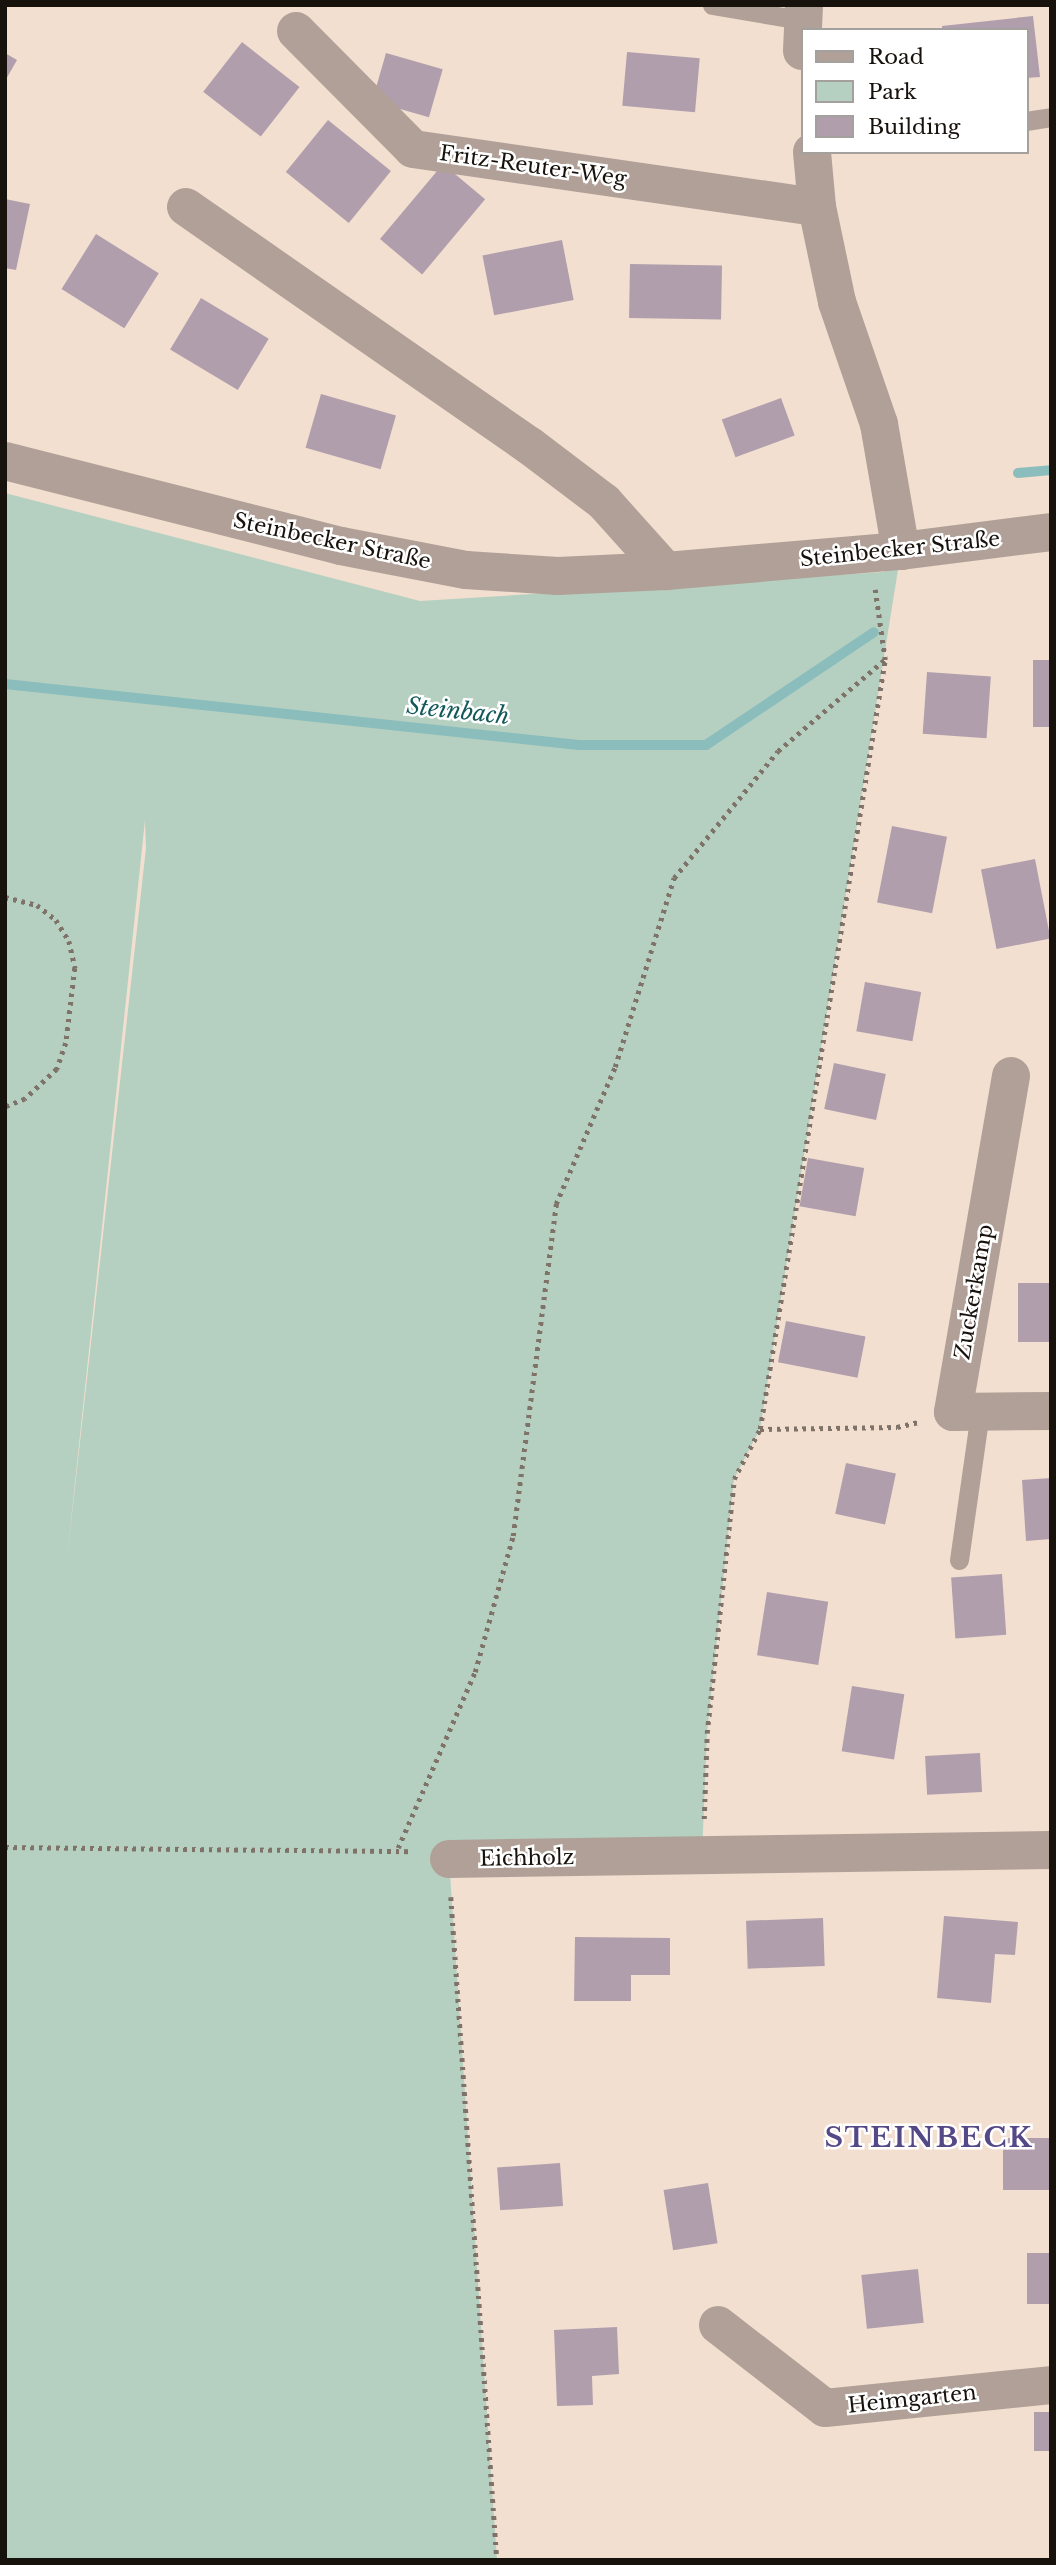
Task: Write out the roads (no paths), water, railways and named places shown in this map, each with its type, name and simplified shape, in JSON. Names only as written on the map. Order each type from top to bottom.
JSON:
[{"type":"street","name":"Fritz-Reuter-Weg","points":[[296,31],[413,149],[817,207]]},
{"type":"street","points":[[817,154],[817,207],[837,302],[879,424],[901,551]]},
{"type":"street","points":[[186,207],[530,446],[604,502],[666,571]]},
{"type":"street","name":"Steinbecker Straße","points":[[5,461],[341,546],[466,570],[558,576],[666,571],[901,551],[1051,533]]},
{"type":"street","name":"Zuckerkamp","points":[[966,1412],[1012,1076]]},
{"type":"street","points":[[966,1412],[1051,1411]]},
{"type":"street","name":"Eichholz","points":[[449,1859],[1051,1850]]},
{"type":"street","name":"Heimgarten","points":[[718,2325],[825,2408],[1051,2385]]},
{"type":"lane","points":[[712,5],[803,25]]},
{"type":"lane","points":[[1028,121],[1051,117]]},
{"type":"lane","points":[[959,1560],[966,1412]]},
{"type":"waterway","name":"Steinbach","points":[[1018,473],[1051,470]]},
{"type":"waterway","name":"Steinbach","points":[[5,684],[579,745],[706,745],[874,632]]},
{"type":"district","name":"STEINBECK","points":[[929,2138]]}]
